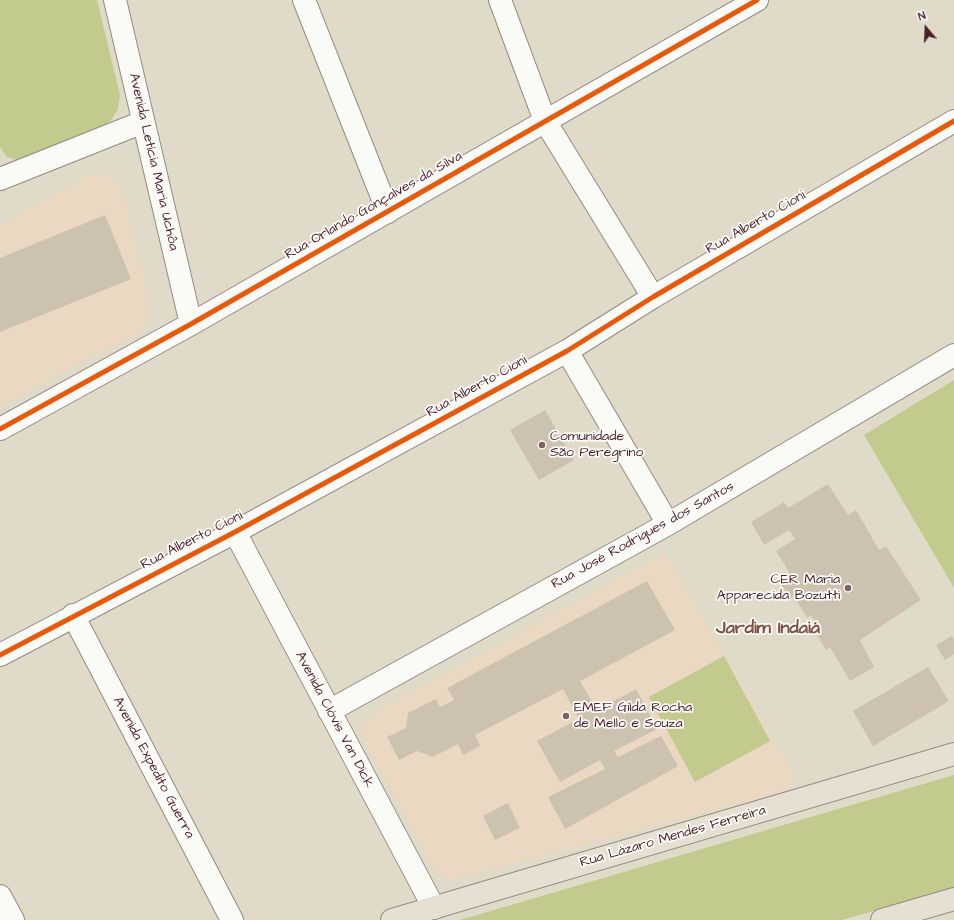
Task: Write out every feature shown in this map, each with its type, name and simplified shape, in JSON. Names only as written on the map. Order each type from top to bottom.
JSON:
[{"type":"main road","name":"Rua Lázaro Mendes Ferreira","points":[[392,920],[954,754]]},
{"type":"main road","points":[[882,920],[954,899]]},
{"type":"street","name":"Avenida Letícia Maria Uchôa","points":[[115,0],[191,324]]},
{"type":"street","points":[[304,0],[388,212]]},
{"type":"street","points":[[500,0],[545,121],[653,297]]},
{"type":"street","name":"Rua Orlando Gonçalves da Silva","points":[[0,429],[191,324],[388,212],[545,121],[727,8],[757,0]]},
{"type":"street","name":"Rua Alberto Cioni","points":[[0,655],[73,615],[235,532],[567,351],[653,297],[954,121]]},
{"type":"street","points":[[0,179],[143,122]]},
{"type":"street","points":[[567,351],[668,524]]},
{"type":"street","name":"Rua José Rodrigues dos Santos","points":[[329,711],[668,524],[954,355]]},
{"type":"street","name":"Avenida Clóvis Van Dick","points":[[235,532],[434,908]]},
{"type":"street","name":"Avenida Expedito Guerra","points":[[73,615],[232,920]]},
{"type":"street","points":[[0,896],[13,920]]},
{"type":"shaded area","points":[[101,174],[113,179],[121,187],[149,299],[150,313],[145,325],[140,334],[96,354],[0,406],[0,225],[89,175]]},
{"type":"shaded area","name":"EMEF Gilda Rocha de Mello e Souza","points":[[665,553],[796,778],[788,789],[778,793],[449,880],[433,867],[365,741],[362,731],[365,721],[380,710]]},
{"type":"green space","points":[[0,0],[97,0],[120,95],[118,109],[111,120],[102,128],[23,162],[7,157],[0,147]]},
{"type":"green space","points":[[954,380],[954,588],[864,435]]},
{"type":"green space","points":[[724,656],[770,741],[695,782],[649,697]]},
{"type":"green space","points":[[954,775],[954,888],[842,920],[460,920]]},
{"type":"building","points":[[105,215],[131,279],[0,332],[0,258]]},
{"type":"building","name":"Comunidade São Peregrino","points":[[545,410],[574,460],[539,480],[510,430]]},
{"type":"building","name":"CER Maria Apparecida Bozutti","points":[[828,484],[848,515],[856,510],[879,550],[886,546],[921,600],[860,640],[874,667],[850,681],[830,647],[826,650],[816,633],[820,631],[811,615],[807,618],[794,596],[790,599],[778,579],[789,572],[776,551],[795,539],[789,530],[764,545],[751,522],[784,502],[788,508]]},
{"type":"building","points":[[647,581],[675,630],[580,681],[597,710],[636,689],[657,729],[614,751],[618,757],[661,736],[678,766],[565,829],[548,797],[605,769],[600,760],[560,782],[537,741],[579,719],[563,689],[475,735],[480,746],[463,755],[458,744],[433,757],[417,751],[399,760],[387,737],[406,728],[408,713],[436,699],[440,707],[454,700],[447,688]]},
{"type":"building","points":[[952,636],[954,640],[954,654],[945,660],[936,645]]},
{"type":"building","points":[[928,667],[949,701],[873,746],[853,711]]},
{"type":"building","points":[[508,803],[520,828],[495,840],[483,816]]},
{"type":"cycle path","points":[[0,429],[191,324],[757,0]]},
{"type":"cycle path","points":[[0,655],[235,532],[567,351],[653,297],[954,121]]},
{"type":"place","name":"Comunidade São Peregrino","points":[[542,445]]},
{"type":"place","name":"CER Maria Apparecida Bozutti","points":[[848,588]]},
{"type":"place","name":"EMEF Gilda Rocha de Mello e Souza","points":[[566,716]]},
{"type":"district","name":"Jardim Indaiá","points":[[768,629]]}]
